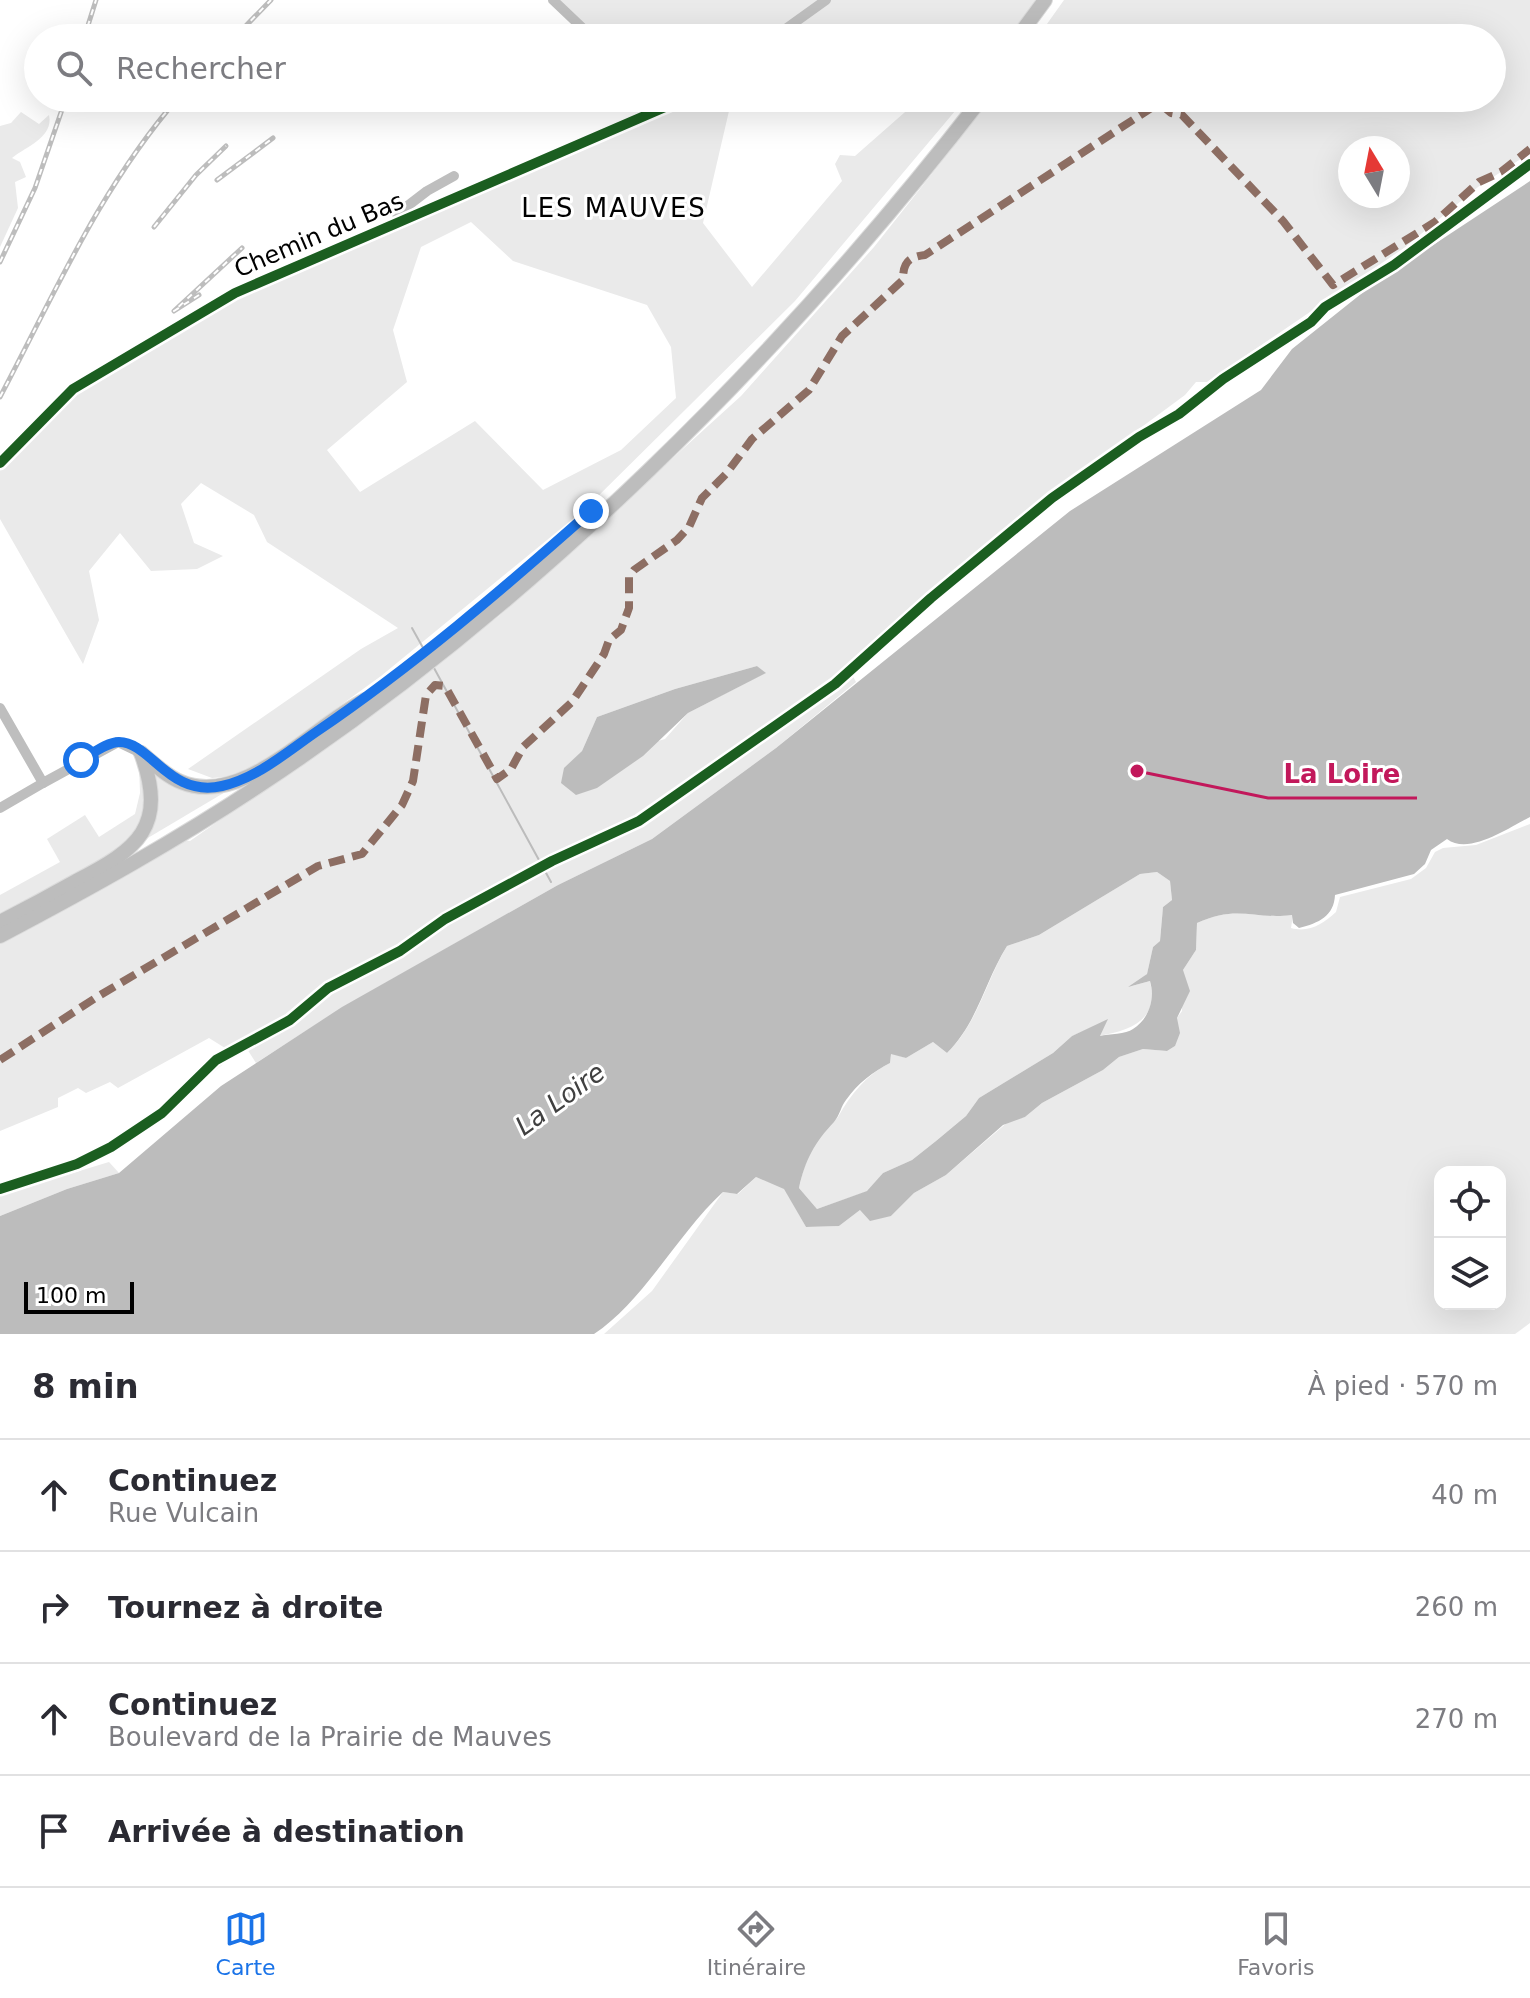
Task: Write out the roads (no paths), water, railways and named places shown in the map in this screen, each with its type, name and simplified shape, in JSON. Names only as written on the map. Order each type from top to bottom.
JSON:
[{"type":"main road","points":[[1027,24],[1045,0]]},
{"type":"main road","points":[[1038,24],[1055,0]]},
{"type":"main road","points":[[0,924],[144,849],[258,777],[365,700],[492,599],[688,419],[833,266],[960,112]]},
{"type":"main road","points":[[0,936],[135,864],[262,784],[356,717],[499,604],[636,481],[773,343],[892,209],[971,112]]},
{"type":"main road","points":[[141,753],[180,782],[221,786],[264,767],[365,700]]},
{"type":"main road","points":[[0,924],[98,870],[136,844],[145,829],[151,806],[149,776],[141,753]]},
{"type":"street","points":[[553,0],[578,24]]},
{"type":"street","points":[[793,24],[826,0]]},
{"type":"street","name":"Chemin du Bas","points":[[0,463],[57,403],[117,361],[235,293],[660,112]]},
{"type":"street","points":[[400,223],[397,214],[405,206],[454,176]]},
{"type":"street","points":[[0,708],[43,783]]},
{"type":"street","points":[[0,808],[118,742],[128,743],[141,753]]},
{"type":"street","points":[[0,1189],[77,1164],[111,1147],[162,1113],[216,1060],[244,1044]]},
{"type":"water","name":"La Loire","points":[[1530,181],[1530,817],[1478,842],[1466,844],[1447,839],[1431,850],[1425,864],[1414,874],[1335,895],[1328,913],[1306,926],[1299,928],[1293,923],[1292,915],[1235,913],[1197,923],[1196,950],[1183,970],[1190,991],[1177,1018],[1180,1033],[1175,1046],[1167,1051],[1143,1049],[1119,1057],[1103,1070],[1042,1103],[1025,1117],[1003,1125],[946,1175],[914,1193],[891,1216],[870,1221],[860,1210],[839,1226],[806,1227],[784,1189],[756,1177],[737,1194],[723,1192],[629,1304],[594,1334],[0,1334],[0,1216],[67,1189],[119,1173],[221,1086],[342,1007],[558,885],[652,839],[776,748],[1070,511],[1261,390],[1292,349],[1371,286]],"holes":[[[1157,872],[1170,881],[1172,900],[1163,907],[1160,941],[1153,947],[1147,974],[1128,987],[1150,981],[1150,1007],[1139,1024],[1126,1032],[1100,1036],[1108,1019],[1072,1036],[1053,1053],[979,1098],[966,1116],[936,1141],[912,1160],[883,1173],[867,1191],[817,1209],[799,1188],[801,1178],[812,1152],[846,1100],[866,1078],[890,1063],[891,1054],[906,1058],[933,1042],[947,1053],[974,1015],[1007,946],[1039,935],[1140,874]]]},
{"type":"water","points":[[757,666],[766,673],[688,713],[643,756],[597,788],[576,795],[561,783],[564,768],[582,751],[597,717],[675,689]]},
{"type":"waterway","points":[[412,628],[427,655]]},
{"type":"waterway","points":[[434,668],[551,882]]},
{"type":"railway","points":[[88,24],[96,0]]},
{"type":"railway","points":[[248,24],[271,0]]},
{"type":"railway","points":[[0,262],[35,188],[61,112]]},
{"type":"railway","points":[[0,397],[80,242],[125,168],[166,112]]},
{"type":"railway","points":[[217,180],[273,138]]},
{"type":"railway","points":[[154,227],[196,175],[226,146]]},
{"type":"railway","points":[[199,295],[174,311],[242,248]]},
{"type":"place","name":"La Loire","points":[[1137,771]]},
{"type":"district","name":"LES MAUVES","points":[[614,208]]}]
